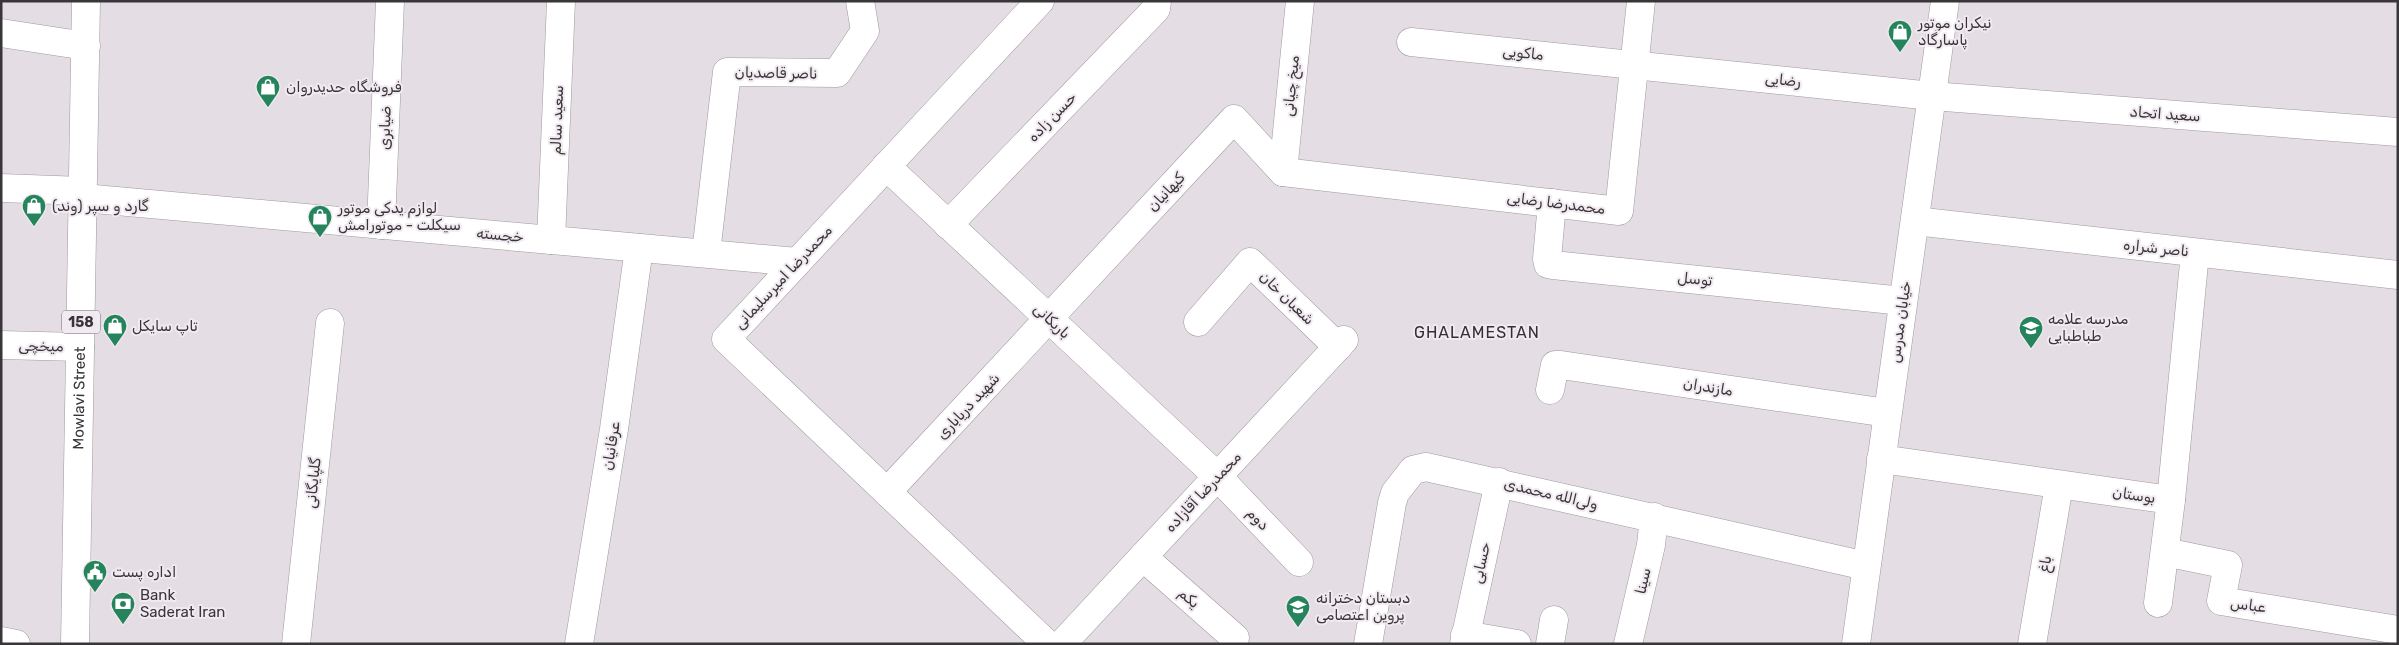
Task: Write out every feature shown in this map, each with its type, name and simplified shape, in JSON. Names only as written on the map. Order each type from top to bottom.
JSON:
[{"type":"street","name":"Mowlavi Street","points":[[75,644],[86,1]]},
{"type":"street","name":"ضیابری","points":[[381,225],[390,1]]},
{"type":"street","name":"سعید سالم","points":[[551,240],[561,1]]},
{"type":"street","name":"ناصر قاصدیان","points":[[706,254],[727,72],[837,73],[865,31],[860,1]]},
{"type":"street","name":"محمدرضا امیرسلیمانی","points":[[1040,1],[726,339],[1047,644]]},
{"type":"street","name":"میخ چیانی","points":[[1283,172],[1300,1]]},
{"type":"street","name":"محمدرضا رضایی","points":[[1283,172],[1619,211],[1641,1]]},
{"type":"street","name":"خیابان مدرس","points":[[1856,644],[1886,413],[1945,1]]},
{"type":"street","name":"حسن زاده","points":[[948,225],[1156,5]]},
{"type":"street","points":[[1,33],[86,46]]},
{"type":"street","name":"ماکویی","points":[[1411,42],[1635,65]]},
{"type":"street","name":"رضایی","points":[[1635,65],[1932,96]]},
{"type":"street","name":"سعید اتحاد","points":[[1932,96],[2398,132]]},
{"type":"street","name":"کیهانیان","points":[[1049,319],[1234,119],[1283,172]]},
{"type":"street","name":"باریکانی","points":[[886,166],[1217,476]]},
{"type":"street","name":"خجسته","points":[[1,188],[381,225],[797,262]]},
{"type":"street","name":"توسل","points":[[1552,203],[1548,264],[1903,301]]},
{"type":"street","name":"ناصر شراره","points":[[1915,221],[2398,275]]},
{"type":"street","name":"عرفانیان","points":[[579,644],[614,429],[639,248]]},
{"type":"street","name":"بوستان","points":[[1881,459],[2171,500],[2195,253]]},
{"type":"street","name":"شعبان خان","points":[[1198,322],[1250,262],[1341,343]]},
{"type":"street","name":"شهید دریاباری","points":[[888,492],[1049,319]]},
{"type":"street","name":"گلپایگانی","points":[[296,644],[330,323]]},
{"type":"street","name":"محمدرضا آقازاده","points":[[1062,644],[1341,343]]},
{"type":"street","name":"میخچی","points":[[1,346],[80,347]]},
{"type":"street","name":"مازندران","points":[[1550,390],[1553,368],[1555,365],[1561,365],[1886,413]]},
{"type":"street","name":"ولی‌الله محمدی","points":[[1368,644],[1395,492],[1414,470],[1426,467],[1866,566]]},
{"type":"street","name":"دوم","points":[[1217,476],[1299,562]]},
{"type":"street","name":"حسابی","points":[[1464,639],[1499,482]]},
{"type":"street","name":"باغ","points":[[2032,644],[2059,485]]},
{"type":"street","points":[[2158,602],[2171,500]]},
{"type":"street","name":"سینا","points":[[1628,644],[1650,545],[1654,517]]},
{"type":"street","name":"عباس","points":[[2165,552],[2228,565],[2221,601],[2398,630]]},
{"type":"street","name":"یکم","points":[[1143,557],[1235,638]]},
{"type":"street","points":[[1464,639],[1517,644]]},
{"type":"street","points":[[1,641],[16,644]]},
{"type":"place","name":"نیکران موتور پاسارگاد","points":[[1900,53]]},
{"type":"place","name":"فروشگاه حدیدروان","points":[[268,108]]},
{"type":"place","name":"گارد و سپر (وند)","points":[[34,227]]},
{"type":"place","name":"لوازم یدکی موتور سیکلت - موتورامش","points":[[320,238]]},
{"type":"place","name":"تاپ سایکل","points":[[115,347]]},
{"type":"place","name":"مدرسه علامه طباطبایی","points":[[2031,349]]},
{"type":"place","name":"اداره پست","points":[[95,593]]},
{"type":"place","name":"Bank Saderat Iran","points":[[123,625]]},
{"type":"place","name":"دبستان دخترانه پروین اعتصامی","points":[[1298,628]]},
{"type":"district","name":"GHALAMESTAN","points":[[1477,332]]}]
